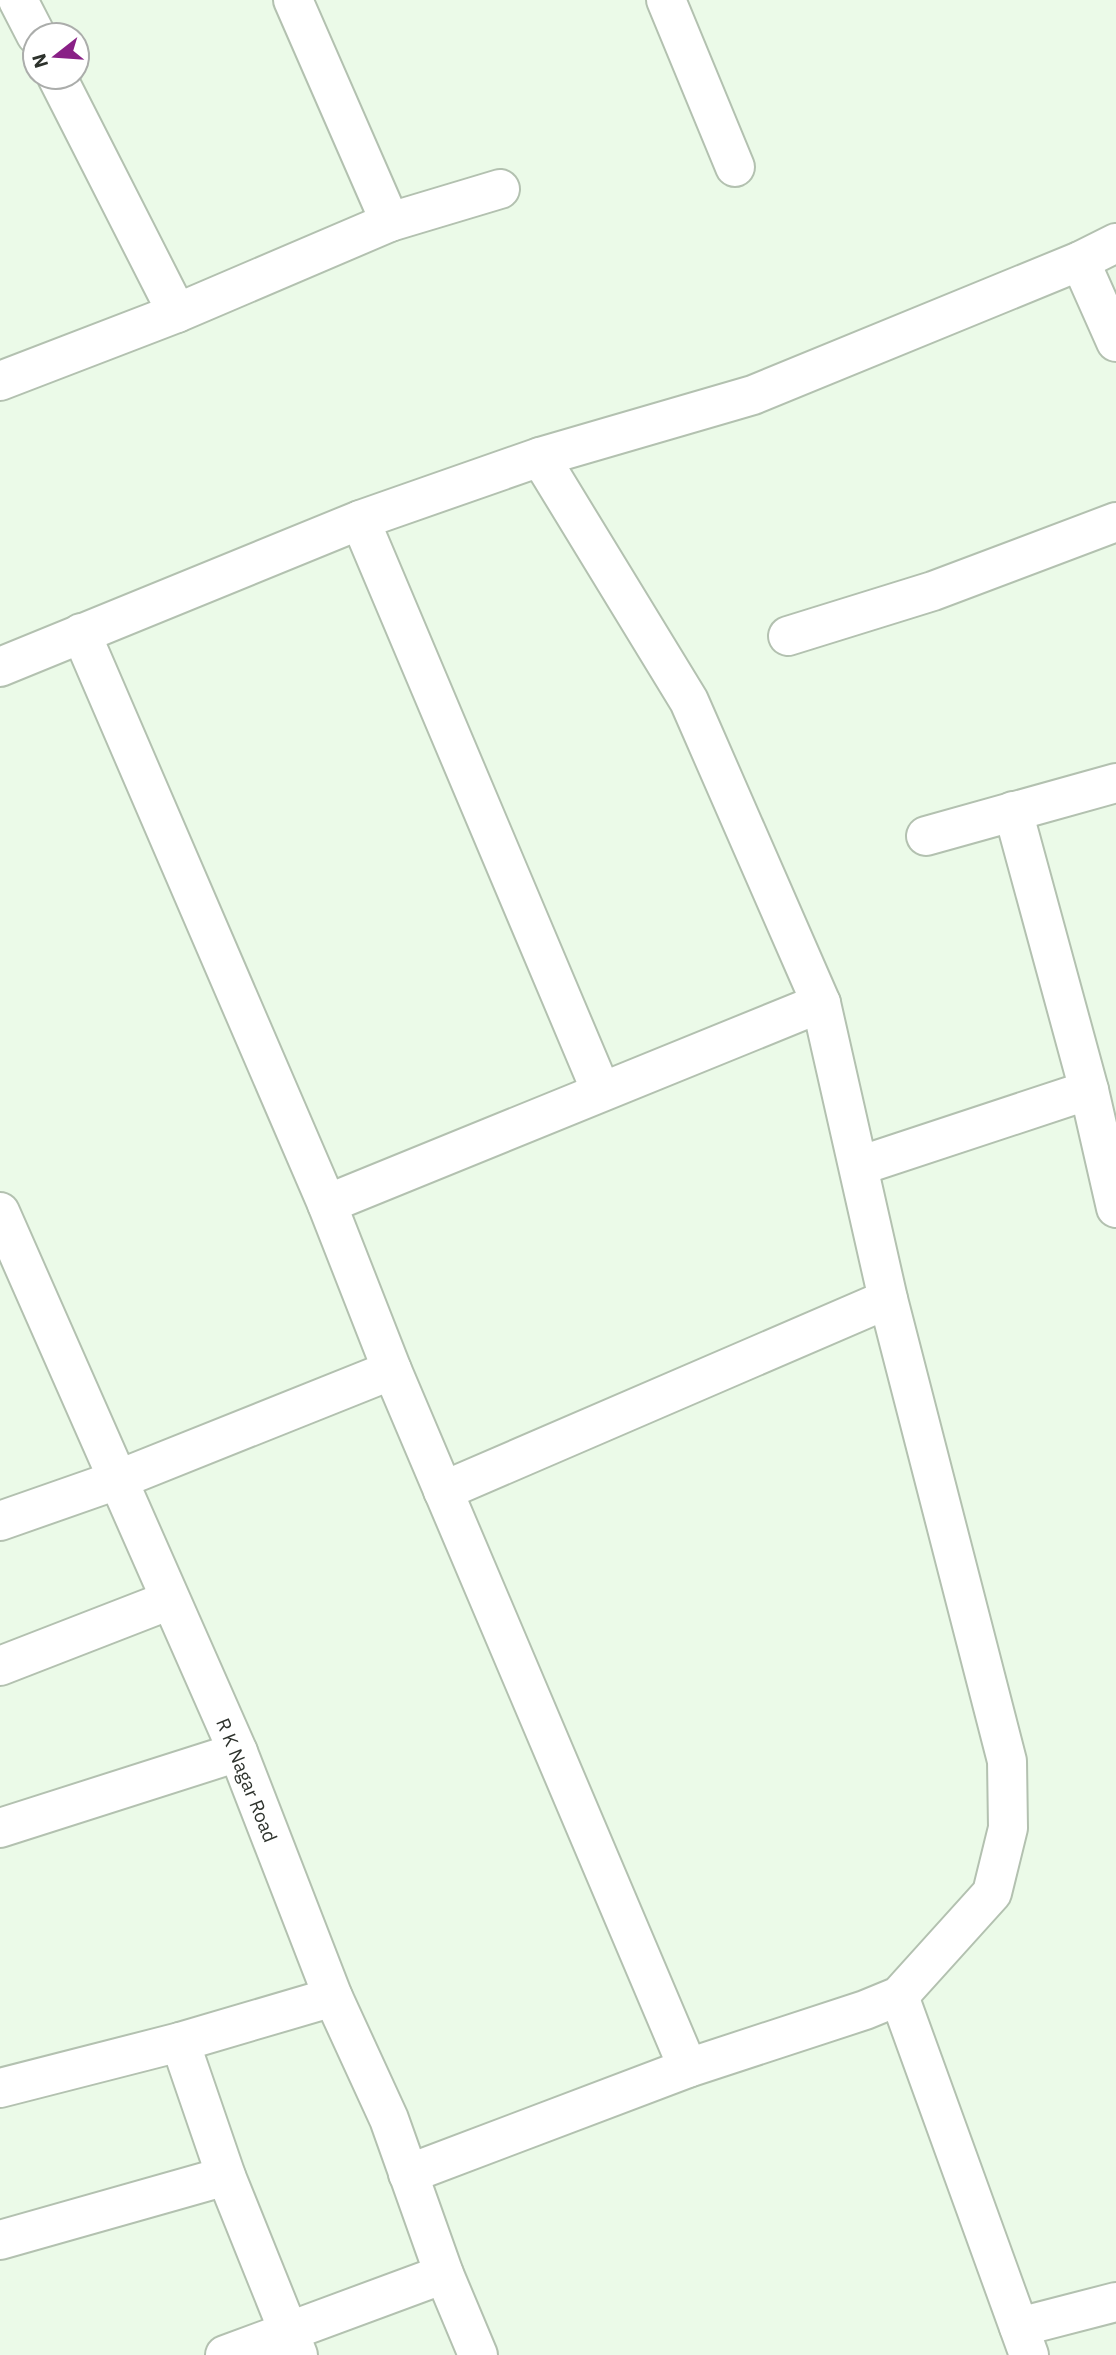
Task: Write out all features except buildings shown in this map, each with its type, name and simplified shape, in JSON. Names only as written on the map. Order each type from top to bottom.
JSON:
[{"type":"street","points":[[0,5],[17,0],[28,21]]},
{"type":"street","points":[[293,0],[390,222]]},
{"type":"street","points":[[666,0],[735,167]]},
{"type":"street","points":[[64,91],[177,313]]},
{"type":"street","points":[[0,380],[177,313],[390,222],[500,188]]},
{"type":"street","points":[[0,667],[360,520],[540,457],[753,395],[1080,261],[1116,243]]},
{"type":"street","points":[[1080,261],[1116,342]]},
{"type":"street","points":[[408,2174],[688,2068],[865,2010],[899,1996],[992,1893],[1008,1828],[1007,1761],[888,1299],[821,1003],[689,701],[540,457]]},
{"type":"street","points":[[360,520],[601,1091]]},
{"type":"street","points":[[788,636],[933,591],[1116,522]]},
{"type":"street","points":[[81,634],[327,1204],[392,1370],[688,2068]]},
{"type":"street","points":[[926,836],[1116,783]]},
{"type":"street","points":[[1013,811],[1089,1090],[1116,1208]]},
{"type":"street","points":[[327,1204],[821,1003]]},
{"type":"street","points":[[859,1166],[1089,1090]]},
{"type":"street","name":"R K Nagar Road","points":[[0,1212],[238,1752],[333,1997],[389,2119],[444,2274],[478,2355]]},
{"type":"street","points":[[443,1491],[888,1299]]},
{"type":"street","points":[[0,1521],[117,1480],[392,1370]]},
{"type":"street","points":[[0,1666],[170,1600]]},
{"type":"street","points":[[0,1828],[238,1752]]},
{"type":"street","points":[[899,1996],[1024,2341],[1116,2302]]},
{"type":"street","points":[[0,2088],[180,2042],[333,1997]]},
{"type":"street","points":[[180,2042],[226,2176],[294,2343]]},
{"type":"street","points":[[0,2240],[226,2176]]},
{"type":"street","points":[[225,2355],[294,2343],[444,2274]]}]
